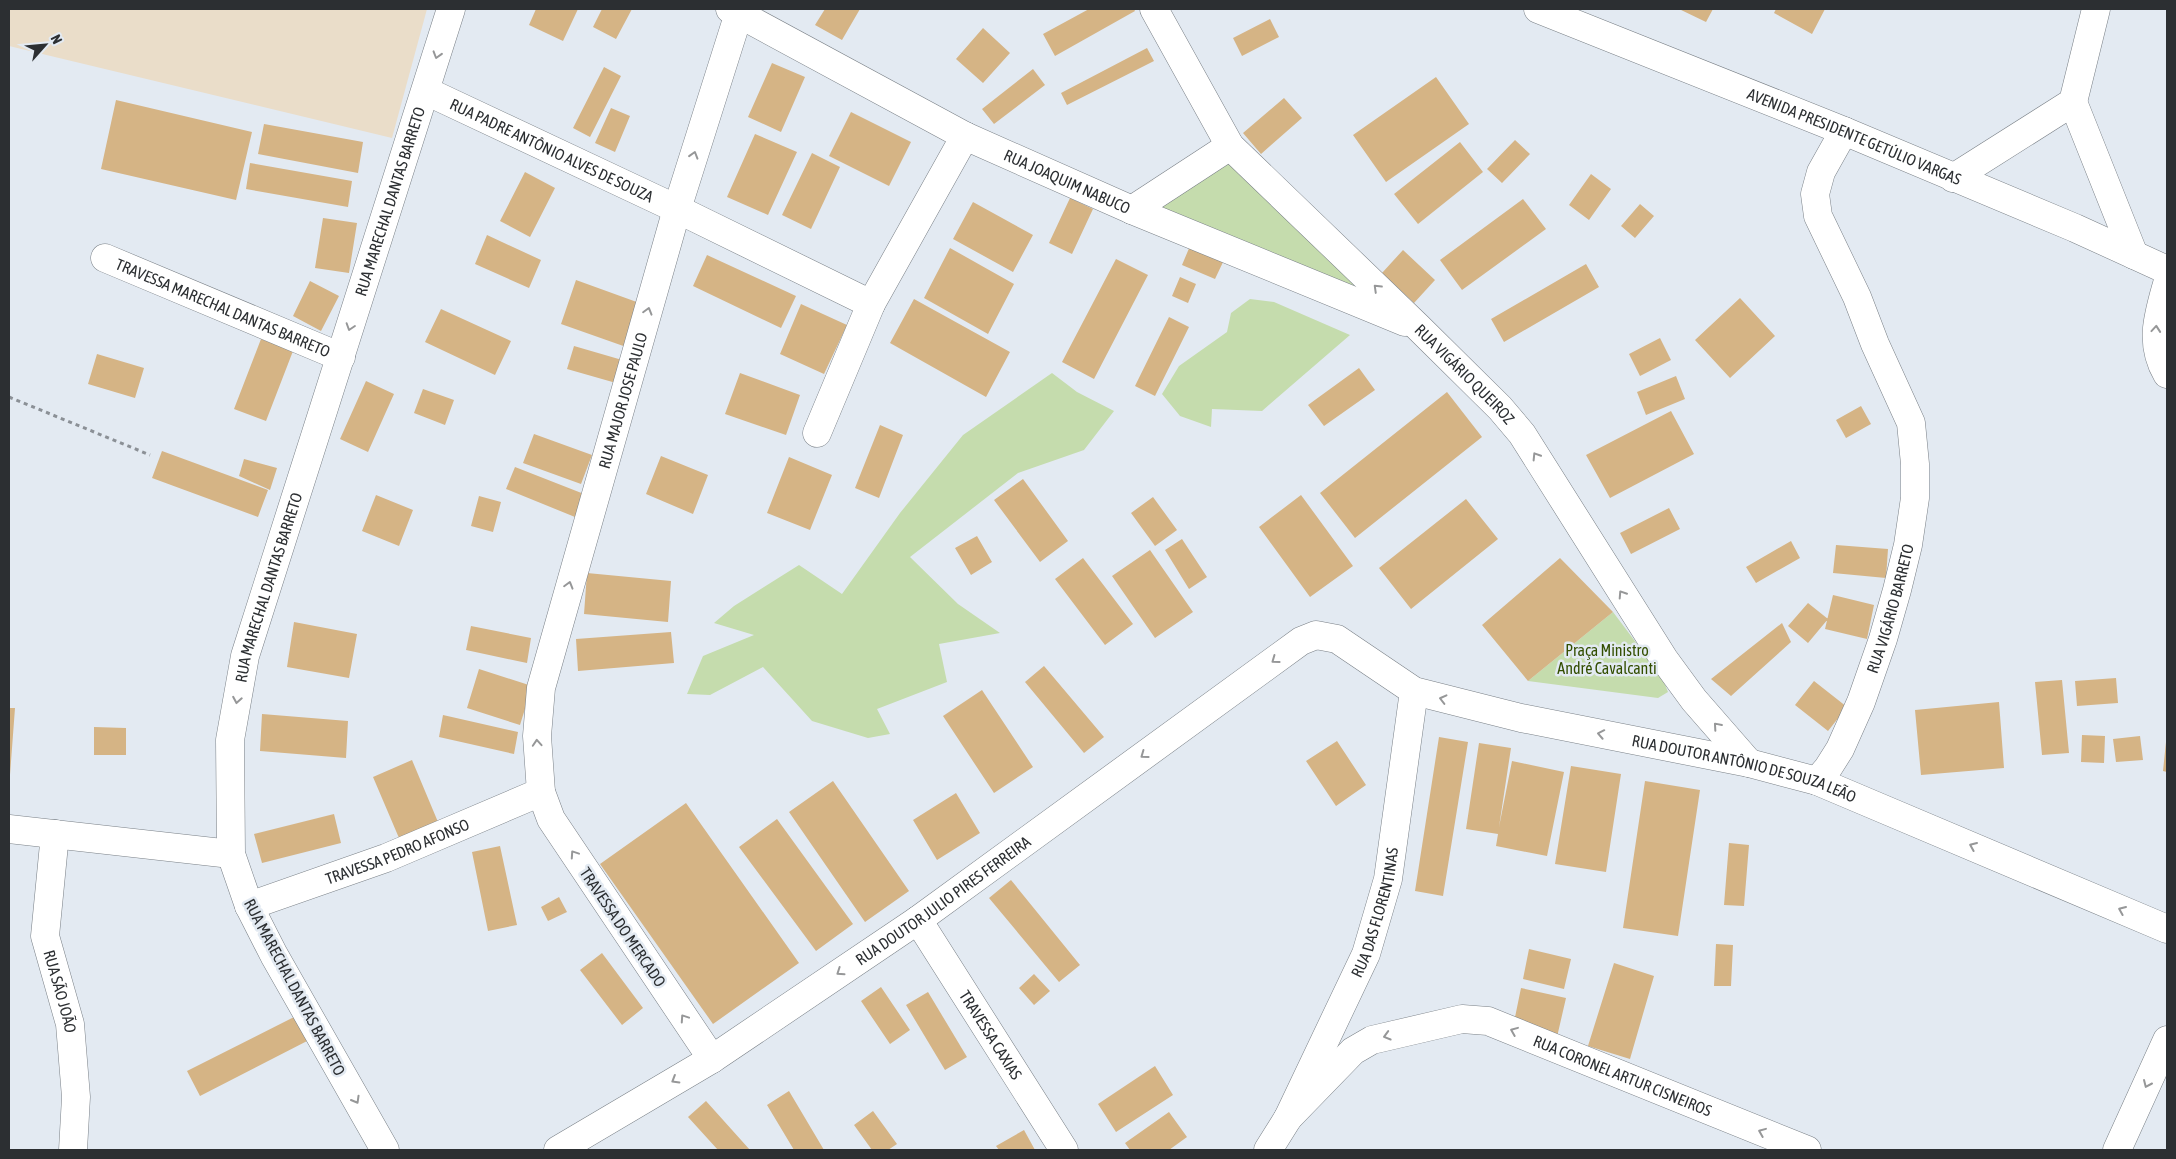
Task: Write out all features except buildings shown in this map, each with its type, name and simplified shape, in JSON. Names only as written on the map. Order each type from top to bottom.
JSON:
[{"type":"street","name":"RUA MARECHAL DANTAS BARRETO","points":[[385,1150],[274,955],[249,906],[231,854],[230,740],[245,656],[451,9]]},
{"type":"street","name":"RUA VIGÁRIO QUEIROZ","points":[[1154,9],[1230,146],[1418,327],[1500,408],[1522,434],[1664,659],[1694,700],[1749,763]]},
{"type":"street","name":"AVENIDA PRESIDENTE GETÚLIO VARGAS","points":[[1538,9],[1844,131],[2167,270]]},
{"type":"street","points":[[2096,9],[2073,102],[2134,255]]},
{"type":"street","name":"RUA JOAQUIM NABUCO","points":[[734,11],[965,136],[1132,210],[1418,327]]},
{"type":"street","name":"RUA MAJOR JOSE PAULO","points":[[541,792],[536,736],[541,688],[734,11]]},
{"type":"street","name":"RUA PADRE ANTÔNIO ALVES DE SOUZA","points":[[426,91],[677,209],[871,304]]},
{"type":"street","points":[[1953,178],[2073,102]]},
{"type":"street","name":"RUA VIGÁRIO BARRETO","points":[[1817,781],[1840,749],[1861,702],[1883,639],[1897,590],[1908,545],[1916,498],[1916,464],[1910,423],[1856,297],[1818,216],[1815,194],[1821,172],[1844,131]]},
{"type":"street","points":[[818,433],[871,304],[965,136]]},
{"type":"street","points":[[1132,210],[1230,146]]},
{"type":"street","name":"TRAVESSA MARECHAL DANTAS BARRETO","points":[[106,258],[341,357]]},
{"type":"street","points":[[2167,284],[2157,319],[2156,338],[2160,361],[2167,374]]},
{"type":"street","name":"RUA DOUTOR ANTÔNIO DE SOUZA LEÃO","points":[[1316,635],[1337,639],[1414,691],[1521,718],[1749,763],[1817,781],[2167,929]]},
{"type":"street","name":"RUA DOUTOR JULIO PIRES FERREIRA","points":[[558,1150],[712,1059],[918,920],[1301,641],[1316,635]]},
{"type":"street","name":"RUA DAS FLORENTINAS","points":[[1268,1150],[1288,1118],[1366,954],[1388,879],[1414,691]]},
{"type":"street","name":"TRAVESSA PEDRO AFONSO","points":[[249,906],[386,858],[541,792]]},
{"type":"street","name":"TRAVESSA DO MERCADO","points":[[541,792],[551,819],[712,1059]]},
{"type":"street","points":[[9,829],[231,854]]},
{"type":"street","name":"RUA SÃO JOÃO","points":[[55,834],[45,936],[70,1024],[76,1097],[73,1150]]},
{"type":"street","name":"TRAVESSA CAXIAS","points":[[918,920],[1064,1150]]},
{"type":"street","name":"RUA CORONEL ARTUR CISNEIROS","points":[[1434,1024],[1462,1019],[1488,1021],[1807,1150]]},
{"type":"street","name":"RUA DAS FLORENTINAS","points":[[1288,1118],[1353,1051],[1372,1040],[1434,1024]]},
{"type":"street","points":[[2117,1150],[2167,1040]]},
{"type":"path","points":[[9,397],[150,455]]},
{"type":"shaded area","points":[[9,9],[427,9],[392,138],[9,46]]},
{"type":"green space","points":[[1230,146],[1418,327],[1132,210]]},
{"type":"green space","points":[[1250,299],[1274,302],[1350,335],[1262,411],[1212,409],[1211,427],[1180,416],[1162,394],[1179,366],[1227,332],[1231,313]]},
{"type":"green space","points":[[1052,373],[1077,392],[1114,411],[1084,450],[1018,473],[910,557],[958,604],[1000,633],[939,644],[947,682],[877,709],[890,734],[868,738],[812,721],[763,667],[710,695],[687,694],[703,656],[754,635],[714,623],[734,606],[799,565],[842,594],[900,513],[963,435]]},
{"type":"green space","name":"Praça Ministro André Cavalcanti","points":[[1613,612],[1662,677],[1668,692],[1658,698],[1528,681]]}]
